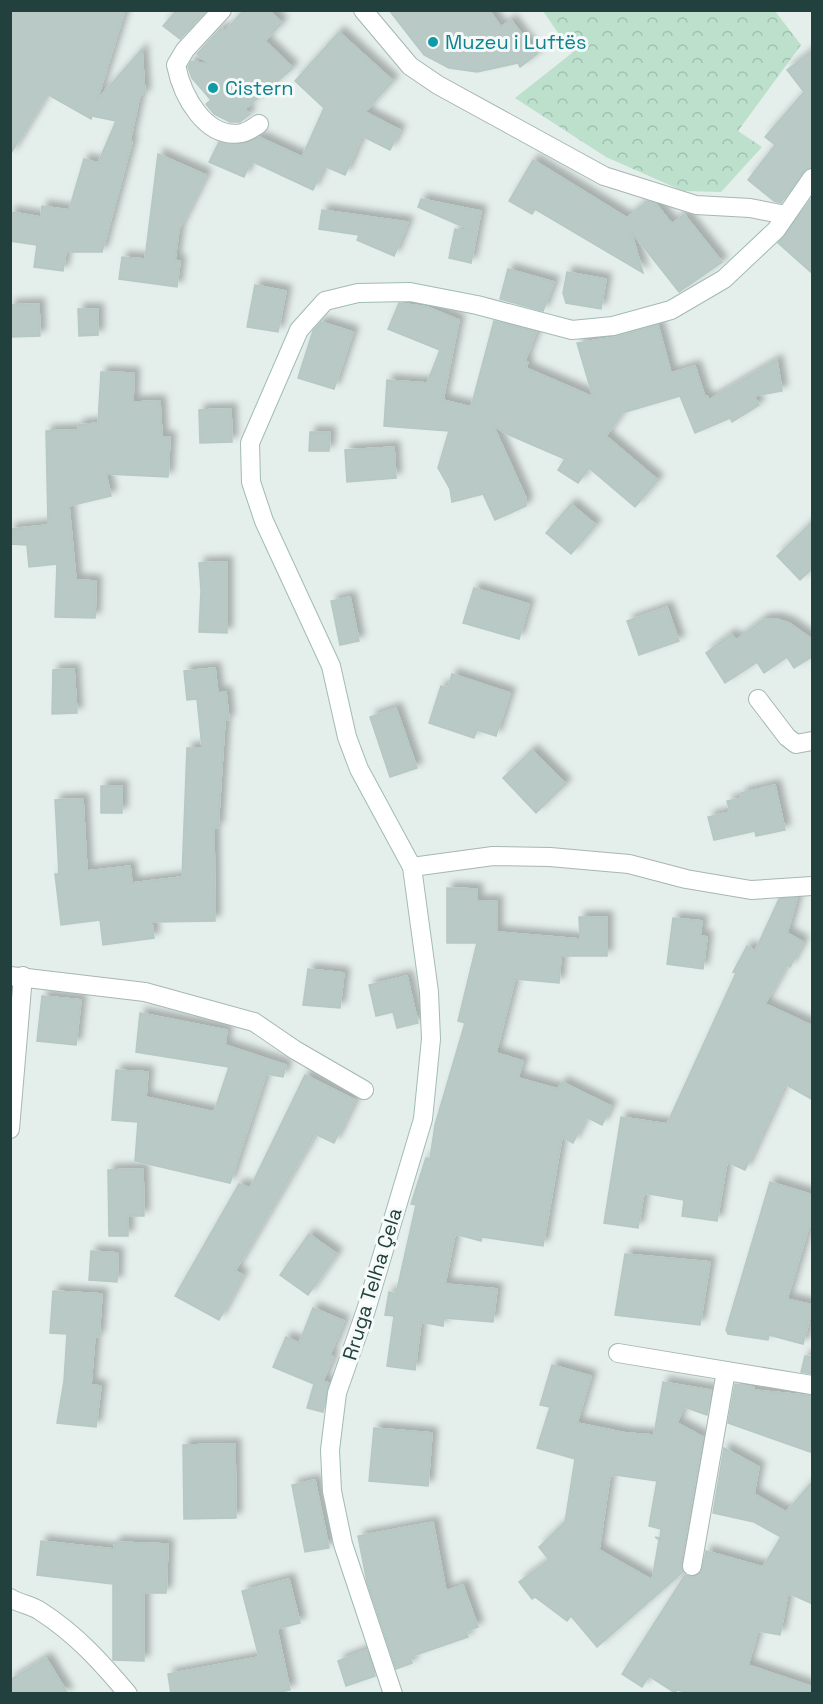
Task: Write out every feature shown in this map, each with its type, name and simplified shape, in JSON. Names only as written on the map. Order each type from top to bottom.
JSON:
[{"type":"street","points":[[222,10],[185,50],[176,65],[180,86],[194,109],[225,133],[243,133],[259,124]]},
{"type":"street","points":[[363,10],[410,66],[420,73],[604,176],[696,205],[750,207],[786,215]]},
{"type":"street","points":[[813,178],[776,231],[724,279],[671,310],[613,326],[572,330],[477,305],[410,292],[358,293],[325,301],[299,330],[250,443],[251,482],[264,521],[331,666],[347,737],[359,769],[412,867],[493,856],[550,857],[629,864],[686,879],[751,890],[813,886]]},
{"type":"street","points":[[758,699],[787,737],[796,744],[813,741]]},
{"type":"street","name":"Rruga Telha Çela","points":[[393,1694],[343,1545],[332,1491],[330,1450],[337,1393],[366,1310],[423,1119],[430,1027],[429,992],[412,867]]},
{"type":"street","points":[[10,1129],[17,976],[145,992],[254,1022],[295,1050],[364,1090]]},
{"type":"street","points":[[618,1353],[813,1385]]},
{"type":"street","points":[[692,1566],[726,1371]]},
{"type":"street","points":[[10,1598],[38,1609],[71,1632],[90,1648],[128,1694]]},
{"type":"green space","points":[[543,11],[775,11],[801,45],[738,131],[762,147],[721,192],[683,191],[606,157],[515,98],[572,53]]},
{"type":"building","points":[[10,10],[125,10],[97,100],[142,49],[145,95],[140,95],[130,141],[132,142],[102,252],[66,252],[63,271],[34,267],[37,245],[10,241],[10,212],[41,217],[42,206],[69,210],[84,159],[98,163],[116,121],[92,116],[91,119],[47,94],[10,155]]},
{"type":"building","points":[[177,10],[200,10],[204,13],[180,39],[163,26]]},
{"type":"building","points":[[244,10],[269,10],[282,23],[265,41],[293,68],[245,109],[250,114],[240,122],[230,122],[214,114],[206,104],[211,100],[192,78],[188,67],[191,61],[210,65],[197,54],[221,28],[225,31]]},
{"type":"building","name":"Muzeu i Luftës","points":[[389,10],[489,10],[501,27],[511,20],[537,54],[520,67],[518,63],[477,72],[449,68],[424,55]]},
{"type":"building","points":[[339,32],[393,81],[365,112],[400,130],[390,150],[362,136],[345,175],[324,166],[313,190],[251,161],[244,177],[209,162],[219,142],[243,144],[259,137],[302,157],[324,108],[295,81]]},
{"type":"building","points":[[813,50],[813,167],[803,172],[781,203],[774,201],[748,180],[775,145],[765,137],[804,92],[787,70]]},
{"type":"building","points":[[158,154],[206,175],[179,229],[175,260],[180,261],[177,287],[119,279],[122,257],[145,259]]},
{"type":"building","points":[[533,160],[627,218],[647,201],[656,204],[672,224],[684,214],[722,262],[679,292],[631,231],[643,273],[535,209],[532,214],[509,201]]},
{"type":"building","points":[[813,197],[813,274],[778,243]]},
{"type":"building","points":[[421,199],[481,211],[471,263],[449,258],[455,229],[475,232],[418,207]]},
{"type":"building","points":[[322,210],[408,222],[394,256],[357,240],[359,235],[319,229]]},
{"type":"building","points":[[508,269],[554,282],[543,311],[500,299]]},
{"type":"building","points":[[567,272],[606,279],[601,309],[566,303],[563,293]]},
{"type":"building","points":[[255,285],[286,291],[278,332],[247,327]]},
{"type":"building","points":[[399,303],[427,307],[459,320],[443,400],[471,407],[494,321],[536,332],[525,361],[528,362],[526,368],[593,397],[577,343],[616,337],[658,325],[671,373],[695,366],[705,397],[707,396],[709,400],[777,360],[782,391],[754,396],[759,405],[732,422],[730,418],[695,433],[680,396],[622,413],[606,436],[658,480],[635,507],[589,468],[578,483],[558,470],[565,459],[507,434],[493,425],[526,498],[526,506],[495,520],[483,494],[452,502],[450,489],[438,468],[449,431],[384,426],[387,380],[427,383],[440,350],[388,329]]},
{"type":"building","points":[[39,304],[40,336],[10,337],[10,305]]},
{"type":"building","points":[[78,309],[98,309],[98,335],[79,336]]},
{"type":"building","points":[[321,322],[353,332],[334,389],[298,378],[313,331]]},
{"type":"building","points":[[101,372],[134,373],[133,402],[160,401],[162,437],[170,437],[168,477],[106,474],[111,496],[69,506],[76,580],[96,581],[95,618],[55,617],[57,564],[29,567],[27,545],[10,544],[10,529],[48,525],[46,431],[78,430],[78,425],[98,423]]},
{"type":"building","points":[[231,409],[232,442],[200,443],[199,410]]},
{"type":"building","points":[[310,432],[330,432],[329,451],[309,451]]},
{"type":"building","points":[[394,447],[396,478],[347,482],[345,450]]},
{"type":"building","points":[[571,504],[596,525],[571,554],[546,533]]},
{"type":"building","points":[[813,521],[813,568],[800,580],[777,556]]},
{"type":"building","points":[[227,562],[227,633],[199,632],[201,591],[199,563]]},
{"type":"building","points":[[474,588],[529,604],[519,639],[463,623]]},
{"type":"building","points":[[350,597],[359,641],[340,645],[331,601]]},
{"type":"building","points":[[667,607],[679,641],[639,655],[627,621]]},
{"type":"building","points":[[764,619],[777,619],[789,623],[813,640],[813,656],[794,668],[787,657],[764,673],[757,662],[725,683],[706,653],[731,634],[736,640]]},
{"type":"building","points":[[215,668],[218,693],[226,692],[229,720],[225,720],[218,828],[214,827],[215,921],[152,922],[154,938],[103,945],[100,920],[61,925],[55,874],[59,874],[55,800],[83,799],[87,871],[130,866],[132,883],[182,877],[187,748],[202,748],[197,699],[187,700],[184,671]]},
{"type":"building","points":[[74,669],[77,713],[52,714],[53,670]]},
{"type":"building","points":[[452,674],[510,693],[496,736],[477,730],[474,738],[429,723],[441,686],[448,688]]},
{"type":"building","points":[[396,708],[417,768],[390,777],[370,717]]},
{"type":"building","points":[[532,750],[566,784],[536,813],[503,778]]},
{"type":"building","points":[[775,785],[785,830],[756,836],[755,831],[714,840],[708,817],[730,812],[727,801],[742,798],[741,793]]},
{"type":"building","points":[[101,786],[122,786],[122,813],[101,813]]},
{"type":"building","points":[[447,888],[477,889],[477,901],[497,901],[497,932],[580,939],[579,917],[607,917],[607,956],[561,956],[559,983],[515,979],[496,1053],[523,1061],[518,1078],[558,1089],[562,1082],[611,1106],[602,1125],[586,1117],[573,1143],[562,1137],[543,1246],[482,1237],[481,1241],[455,1234],[445,1284],[497,1289],[493,1322],[444,1318],[443,1326],[421,1322],[415,1370],[387,1366],[394,1316],[385,1315],[389,1292],[396,1294],[416,1205],[411,1204],[426,1158],[430,1159],[435,1125],[465,1023],[458,1021],[477,943],[447,943]]},
{"type":"building","points":[[797,898],[787,933],[803,942],[790,967],[786,965],[765,1004],[813,1026],[813,1100],[785,1084],[745,1170],[727,1162],[717,1221],[682,1216],[684,1200],[644,1193],[638,1228],[604,1223],[621,1117],[667,1124],[736,973],[733,972],[747,946],[755,951],[779,899]]},
{"type":"building","points":[[673,918],[702,921],[700,936],[707,937],[703,969],[667,964]]},
{"type":"building","points":[[308,969],[344,973],[340,1008],[303,1005]]},
{"type":"building","points":[[407,976],[418,1023],[397,1028],[393,1012],[376,1016],[369,985]]},
{"type":"building","points":[[42,996],[81,1000],[76,1045],[37,1041]]},
{"type":"building","points":[[140,1013],[227,1030],[225,1045],[286,1065],[283,1077],[266,1074],[230,1183],[135,1161],[138,1122],[112,1120],[116,1070],[148,1072],[146,1097],[214,1112],[229,1067],[136,1052]]},
{"type":"building","points":[[305,1075],[355,1100],[334,1143],[315,1134],[235,1271],[243,1275],[219,1320],[175,1296],[239,1184],[250,1188]]},
{"type":"building","points":[[143,1169],[144,1216],[128,1216],[128,1236],[109,1236],[108,1170]]},
{"type":"building","points":[[770,1182],[813,1195],[813,1228],[809,1226],[787,1299],[813,1305],[803,1344],[769,1335],[768,1340],[728,1334],[726,1330]]},
{"type":"building","points":[[309,1234],[337,1254],[308,1295],[280,1275]]},
{"type":"building","points":[[91,1251],[118,1253],[117,1282],[89,1280]]},
{"type":"building","points":[[625,1254],[710,1262],[700,1325],[615,1315]]},
{"type":"building","points":[[53,1291],[102,1294],[99,1337],[95,1336],[91,1385],[101,1386],[96,1427],[57,1423],[64,1381],[67,1334],[50,1333]]},
{"type":"building","points":[[313,1308],[344,1321],[330,1355],[333,1357],[323,1381],[329,1383],[323,1412],[307,1408],[314,1384],[273,1367],[286,1337],[299,1343]]},
{"type":"building","points":[[805,1356],[813,1357],[813,1374],[801,1372]]},
{"type":"building","points":[[552,1365],[591,1376],[577,1423],[626,1433],[654,1435],[663,1382],[711,1390],[707,1415],[684,1407],[677,1423],[703,1437],[681,1564],[683,1572],[597,1647],[571,1616],[567,1621],[535,1597],[532,1599],[519,1582],[549,1560],[539,1547],[565,1522],[575,1459],[537,1448],[550,1407],[540,1405]],"holes":[[[610,1476],[657,1481],[649,1526],[661,1529],[660,1538],[655,1537],[659,1540],[652,1580],[599,1550]]]},
{"type":"building","points":[[735,1384],[754,1387],[753,1390],[813,1396],[813,1453],[728,1423]]},
{"type":"building","points":[[374,1428],[432,1433],[428,1486],[369,1481]]},
{"type":"building","points":[[235,1444],[236,1518],[184,1519],[183,1445]]},
{"type":"building","points":[[724,1448],[759,1467],[754,1494],[786,1512],[813,1481],[813,1604],[788,1593],[780,1635],[758,1631],[748,1665],[813,1687],[813,1694],[694,1694],[677,1690],[675,1693],[649,1676],[642,1687],[622,1674],[685,1575],[695,1577],[701,1573],[706,1551],[763,1567],[781,1537],[754,1522],[713,1513]]},
{"type":"building","points":[[315,1480],[329,1548],[305,1552],[292,1485]]},
{"type":"building","points":[[433,1522],[446,1591],[463,1585],[478,1627],[466,1631],[468,1637],[410,1657],[412,1663],[396,1669],[367,1582],[358,1536]]},
{"type":"building","points":[[41,1541],[114,1549],[115,1542],[168,1544],[166,1593],[144,1593],[144,1661],[113,1660],[113,1584],[37,1575]]},
{"type":"building","points":[[289,1579],[300,1623],[277,1629],[290,1690],[272,1694],[171,1694],[168,1674],[259,1657],[242,1591]]},
{"type":"building","points":[[367,1650],[375,1676],[346,1686],[338,1661]]},
{"type":"building","points":[[46,1658],[68,1694],[10,1694],[10,1680]]},
{"type":"place","name":"Muzeu i Luftës","points":[[433,42]]},
{"type":"place","name":"Cistern","points":[[213,88]]}]
